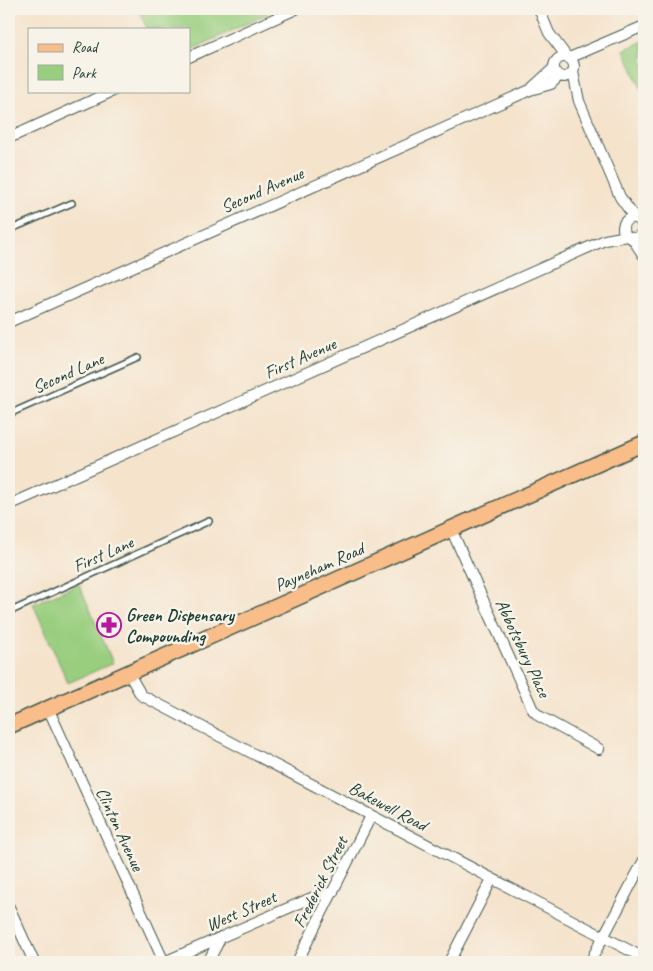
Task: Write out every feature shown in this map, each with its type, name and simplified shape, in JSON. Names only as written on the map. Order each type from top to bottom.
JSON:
[{"type":"main road","name":"Payneham Road","points":[[9,726],[644,443]]},
{"type":"street","points":[[190,57],[296,9]]},
{"type":"street","points":[[539,9],[549,33],[557,70],[579,101]]},
{"type":"street","points":[[557,70],[566,77],[571,63],[592,49],[644,26]]},
{"type":"street","points":[[549,33],[571,63],[579,101],[620,197],[641,226],[644,245]]},
{"type":"street","points":[[557,70],[561,57],[571,63]]},
{"type":"street","name":"Second Avenue","points":[[9,322],[530,90],[557,70]]},
{"type":"street","points":[[9,138],[111,92]]},
{"type":"street","points":[[620,197],[624,230],[644,256]]},
{"type":"street","points":[[624,224],[631,218],[641,226]]},
{"type":"street","name":"First Avenue","points":[[9,505],[605,240],[624,224]]},
{"type":"street","points":[[629,237],[636,238],[641,226]]},
{"type":"street","name":"First Avenue","points":[[605,240],[629,237]]},
{"type":"street","name":"Abbotsbury Place","points":[[451,529],[534,710],[540,716],[599,749]]},
{"type":"street","name":"Bakewell Road","points":[[128,672],[141,695],[644,958]]},
{"type":"street","name":"Clinton Avenue","points":[[48,708],[164,962]]},
{"type":"street","name":"Frederick Street","points":[[297,962],[372,816]]},
{"type":"street","points":[[590,962],[644,860]]},
{"type":"street","points":[[449,962],[492,879]]},
{"type":"street","name":"West Street","points":[[164,962],[316,896],[333,892]]},
{"type":"street","points":[[9,907],[34,962]]},
{"type":"street","points":[[208,962],[221,937]]},
{"type":"lane","points":[[9,230],[72,203]]},
{"type":"lane","name":"Second Lane","points":[[9,414],[138,356]]},
{"type":"lane","name":"First Lane","points":[[9,612],[208,521]]},
{"type":"green space","points":[[138,9],[265,9],[267,14],[190,51],[190,28],[147,28]]},
{"type":"green space","points":[[643,41],[644,88],[642,90],[624,50]]},
{"type":"green space","points":[[79,584],[113,663],[68,683],[33,604]]},
{"type":"place","name":"Green Dispensary Compounding","points":[[109,625]]}]
